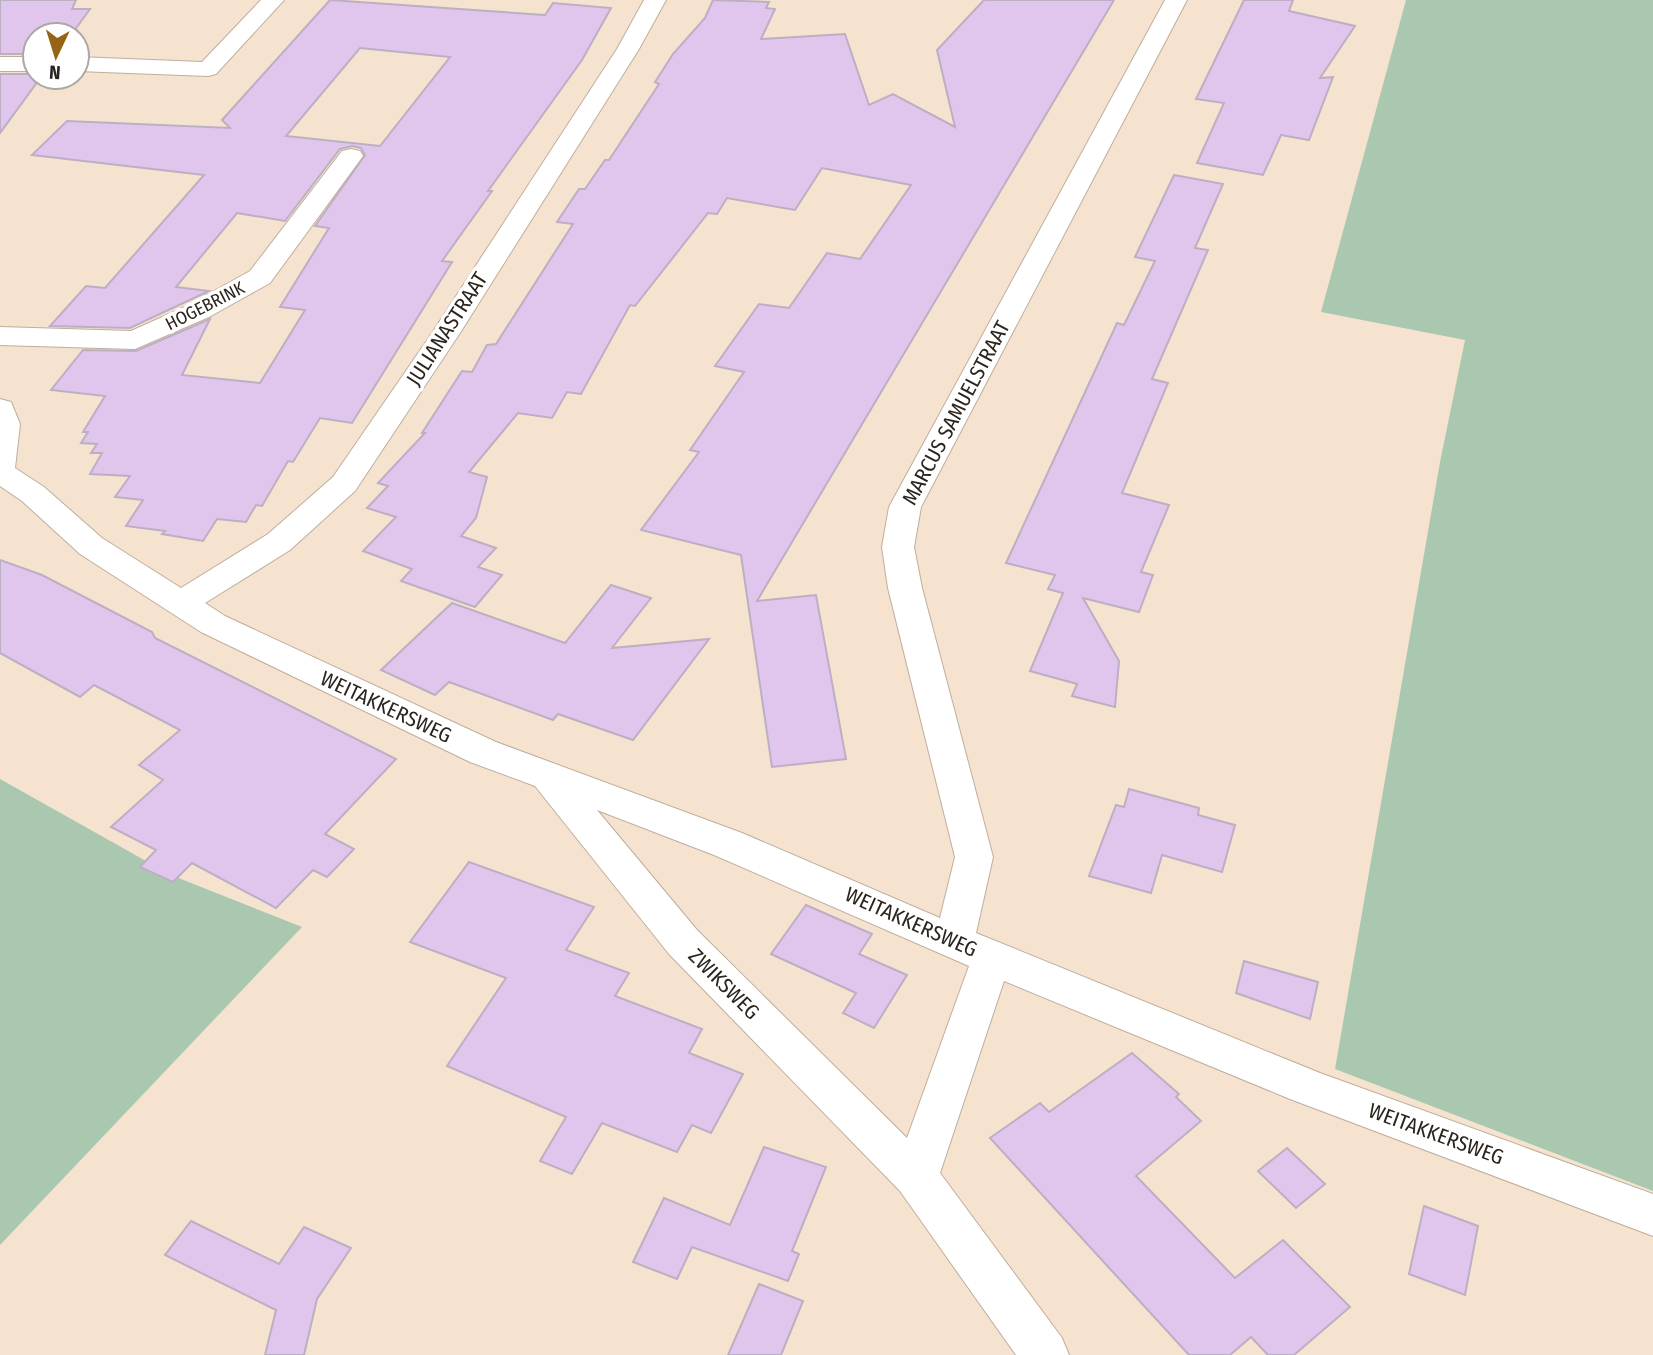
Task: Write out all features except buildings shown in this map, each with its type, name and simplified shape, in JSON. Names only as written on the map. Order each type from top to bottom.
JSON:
[{"type":"street","points":[[91,65],[208,69],[273,0]]},
{"type":"street","name":"JULIANASTRAAT","points":[[180,604],[279,542],[344,484],[446,333],[628,49],[655,0]]},
{"type":"street","name":"MARCUS SAMUELSTRAAT","points":[[955,940],[974,857],[905,588],[898,547],[905,507],[1176,0]]},
{"type":"street","points":[[0,64],[21,64]]},
{"type":"street","name":"HOGEBRINK","points":[[0,336],[135,340],[199,311],[260,277],[351,156]]},
{"type":"street","points":[[0,408],[5,424],[0,467]]},
{"type":"street","points":[[0,472],[33,494],[91,546],[180,604]]},
{"type":"street","name":"WEITAKKERSWEG","points":[[180,604],[213,624],[483,752],[728,844],[992,958],[1305,1086],[1653,1215]]},
{"type":"street","name":"ZWIKSWEG","points":[[548,777],[683,942],[916,1177],[1045,1355]]},
{"type":"street","points":[[916,1177],[992,958]]},
{"type":"green space","points":[[1406,0],[1653,0],[1653,1191],[1335,1069],[1440,462],[1465,340],[1321,312]]},
{"type":"green space","points":[[0,779],[171,875],[302,927],[0,1245]]}]
